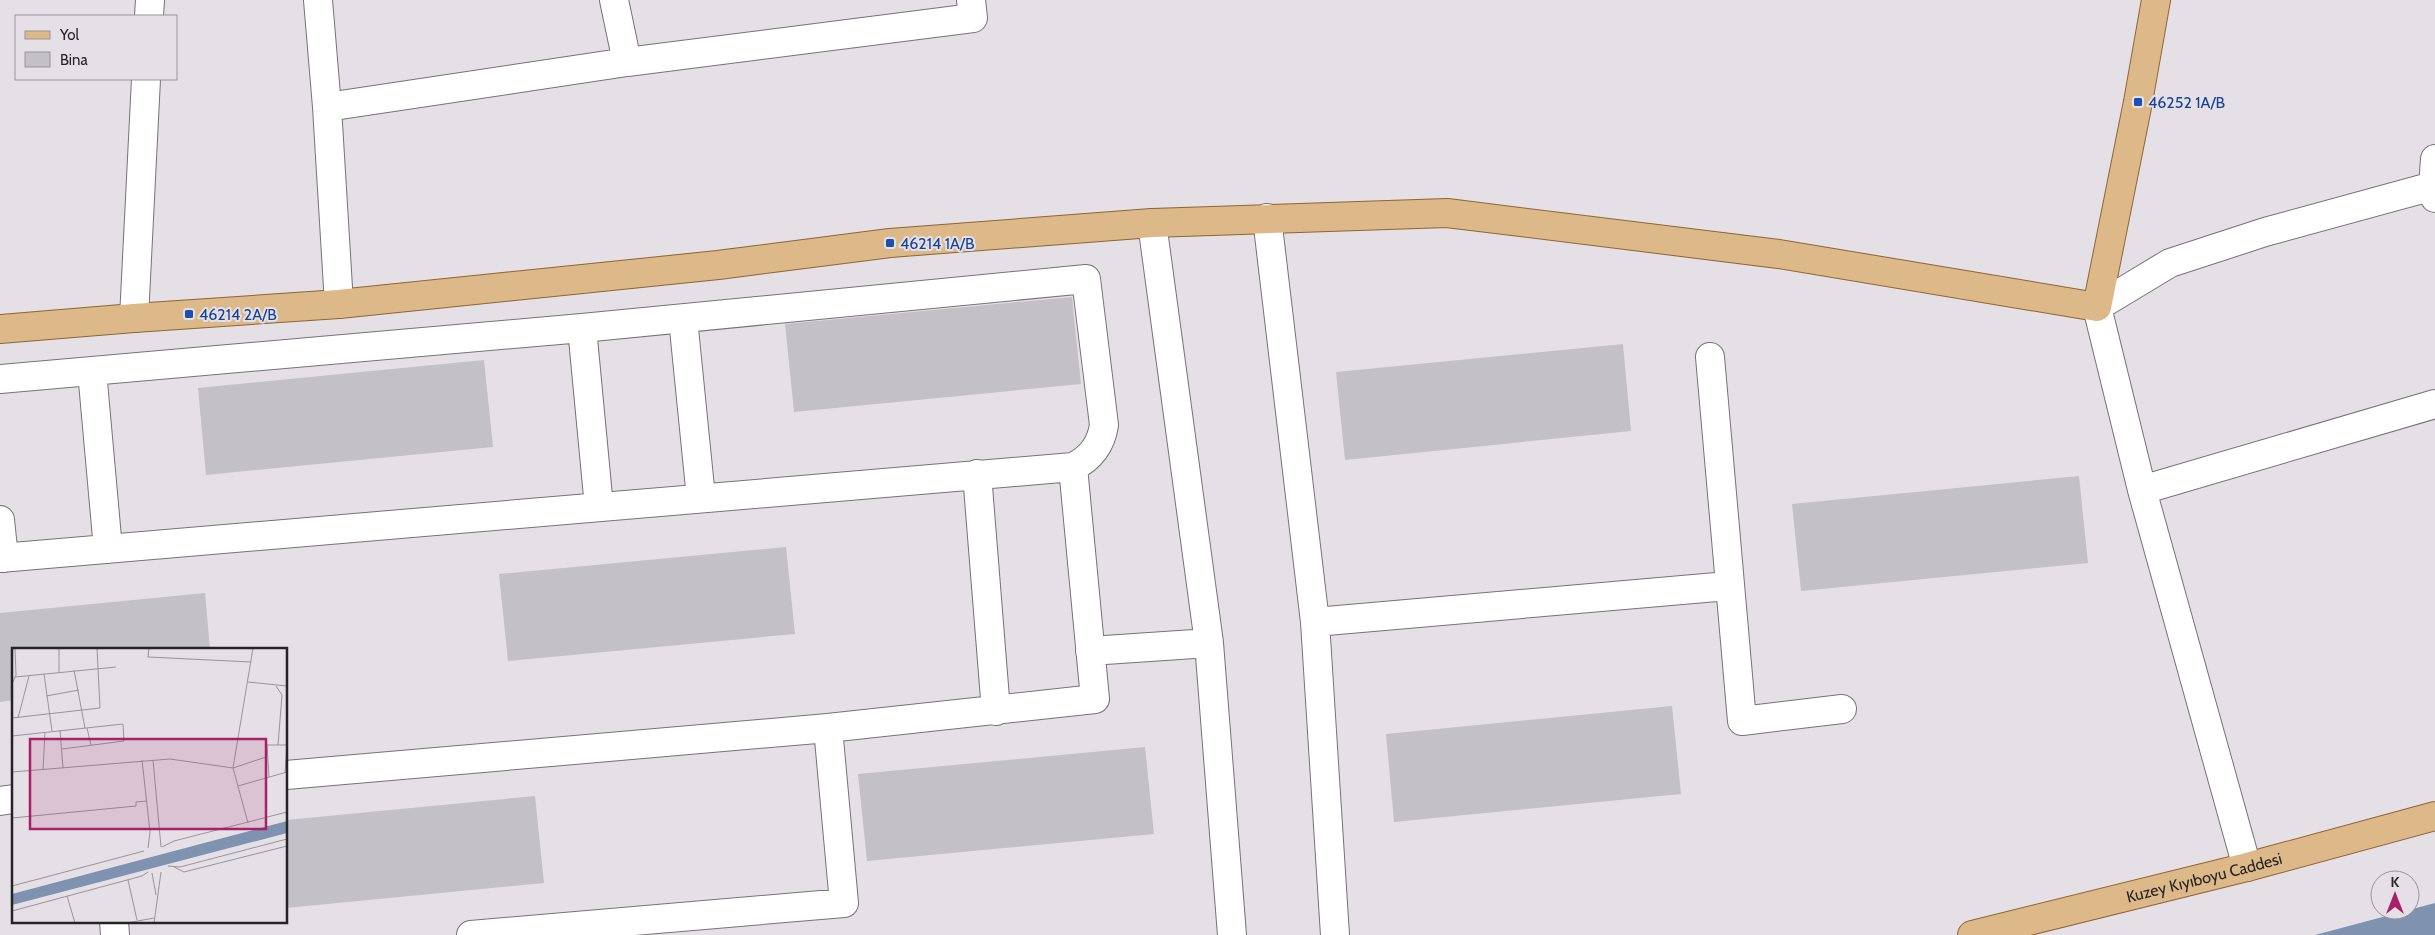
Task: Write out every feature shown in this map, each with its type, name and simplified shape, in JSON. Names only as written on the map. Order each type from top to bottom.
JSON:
[{"type":"main road","points":[[0,329],[339,304],[708,266],[890,243],[1152,223],[1447,214],[1780,254],[2097,307],[2138,102],[2156,0]]},
{"type":"main road","name":"Kuzey Kıyıboyu Caddesi","points":[[1972,935],[2247,867],[2435,816]]},
{"type":"street","points":[[149,15],[150,0]]},
{"type":"street","points":[[318,0],[328,107],[339,304]]},
{"type":"street","points":[[614,0],[627,62]]},
{"type":"street","points":[[328,107],[627,62],[973,18],[971,0]]},
{"type":"street","points":[[134,318],[146,80]]},
{"type":"street","points":[[2247,867],[2142,490],[2097,307],[2170,263],[2434,181]]},
{"type":"street","points":[[1267,218],[1315,622],[1335,935]]},
{"type":"street","points":[[1152,223],[1209,642],[1232,935]]},
{"type":"street","points":[[0,379],[683,319],[1086,279],[1104,426],[1103,436],[1092,454],[1074,467],[2,558],[0,520]]},
{"type":"street","points":[[683,319],[701,498]]},
{"type":"street","points":[[582,328],[599,507]]},
{"type":"street","points":[[1710,357],[1728,586],[1742,721],[1842,709]]},
{"type":"street","points":[[92,371],[108,549]]},
{"type":"street","points":[[2142,490],[2435,404]]},
{"type":"street","points":[[288,775],[828,728],[1095,699],[1074,467]]},
{"type":"street","points":[[977,474],[996,711]]},
{"type":"street","points":[[1315,622],[1728,586]]},
{"type":"street","points":[[1090,651],[1209,642]]},
{"type":"street","points":[[470,935],[844,902],[828,728]]},
{"type":"street","points":[[114,922],[115,935]]},
{"type":"water","points":[[2435,903],[2435,935],[2315,935],[2371,920],[2420,920],[2420,907]]},
{"type":"building","points":[[1072,297],[1081,384],[794,412],[785,324]]},
{"type":"building","points":[[1623,344],[1631,431],[1345,460],[1336,372]]},
{"type":"building","points":[[484,360],[493,447],[206,475],[198,388]]},
{"type":"building","points":[[2079,476],[2088,563],[1801,591],[1792,504]]},
{"type":"building","points":[[786,547],[795,634],[508,661],[499,574]]},
{"type":"building","points":[[205,593],[210,648],[12,648],[12,700],[0,702],[0,613]]},
{"type":"building","points":[[1672,706],[1681,794],[1394,822],[1386,734]]},
{"type":"building","points":[[1145,747],[1154,834],[867,861],[858,774]]},
{"type":"building","points":[[535,796],[544,883],[288,908],[288,820]]},
{"type":"place","name":"46252 1A/B","points":[[2138,102]]},
{"type":"place","name":"46214 1A/B","points":[[890,243]]},
{"type":"place","name":"46214 2A/B","points":[[189,314]]}]
